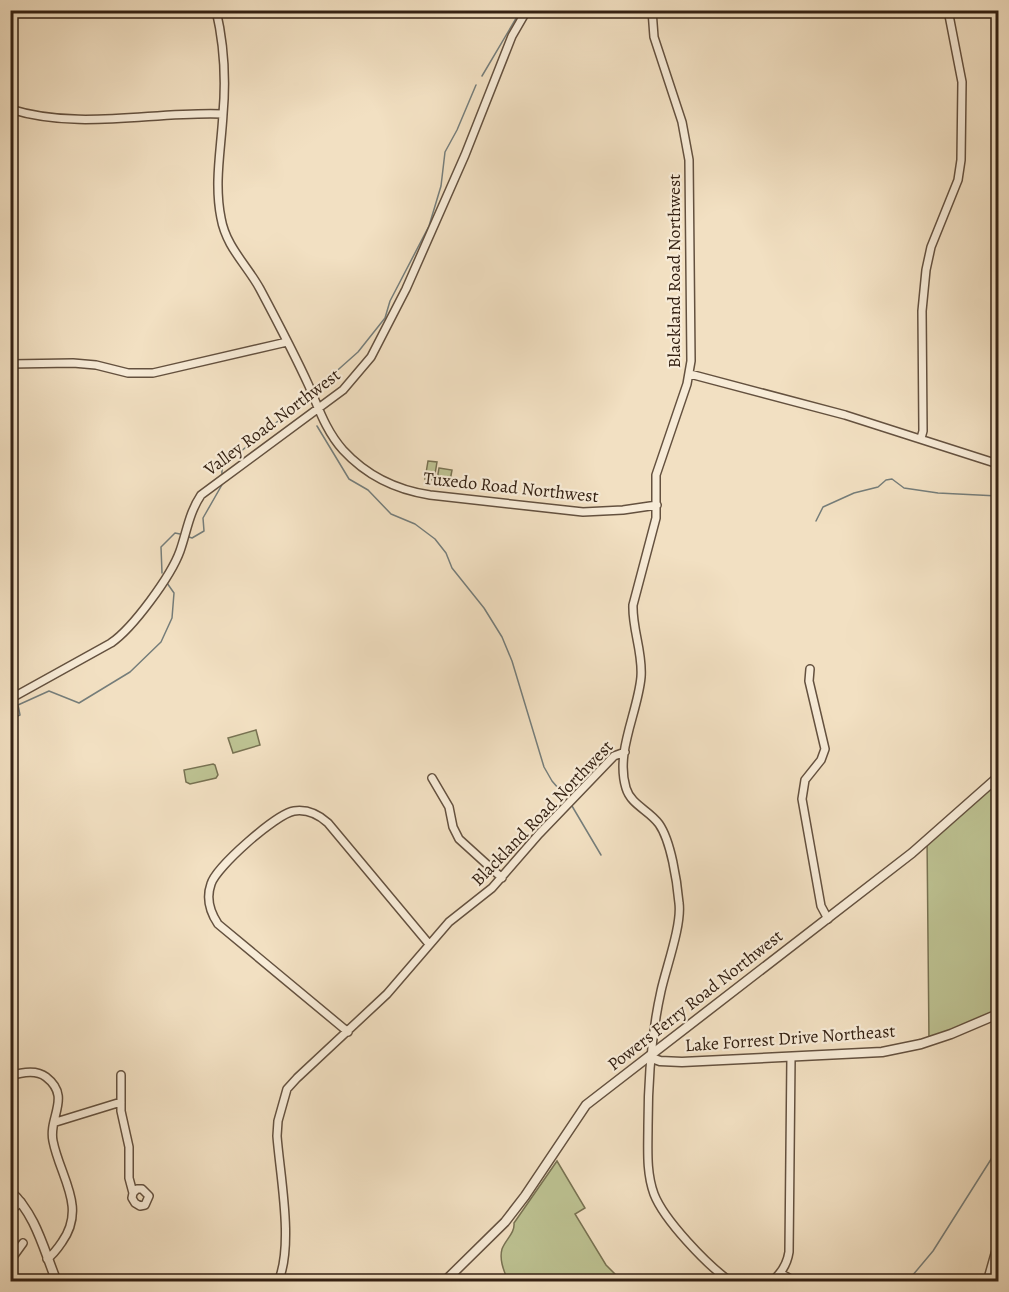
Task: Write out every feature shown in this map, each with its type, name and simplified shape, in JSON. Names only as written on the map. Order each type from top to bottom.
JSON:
[{"type":"street","name":"Tuxedo Road Northwest","points":[[216,10],[222,49],[224,114],[217,182],[223,227],[231,246],[258,285],[333,438],[353,460],[387,482],[414,493],[577,511],[623,510],[657,505]]},
{"type":"street","name":"Valley Road Northwest","points":[[10,699],[111,643],[126,632],[172,569],[181,550],[190,513],[201,495],[344,390],[360,372],[389,324],[465,155],[515,30],[527,10]]},
{"type":"street","name":"Blackland Road Northwest","points":[[278,1281],[284,1266],[286,1241],[277,1136],[287,1089],[387,994],[449,922],[483,897],[502,878],[539,834],[614,756],[625,752],[641,674],[633,605],[656,518],[656,475],[690,374],[689,160],[682,122],[654,37],[652,10]]},
{"type":"street","points":[[921,438],[923,431],[922,311],[926,270],[931,247],[958,180],[961,160],[962,82],[948,10]]},
{"type":"street","points":[[10,110],[72,120],[224,114]]},
{"type":"street","points":[[10,364],[73,363],[96,365],[128,373],[153,373],[287,342]]},
{"type":"street","points":[[690,374],[921,438],[999,464]]},
{"type":"street","points":[[810,669],[809,681],[825,749],[821,760],[805,780],[802,799],[821,906],[828,919]]},
{"type":"street","points":[[625,752],[626,789],[633,801],[655,819],[664,832],[680,903],[678,922],[659,998],[649,1057],[648,1158],[653,1191],[673,1225],[706,1261],[731,1281]]},
{"type":"street","name":"Powers Ferry Road Northwest","points":[[444,1281],[505,1222],[586,1105],[912,853],[999,777]]},
{"type":"street","points":[[432,778],[449,807],[453,827],[459,839],[502,878]]},
{"type":"street","points":[[348,1032],[218,924],[210,910],[208,896],[211,882],[219,869],[280,816],[295,811],[312,813],[328,823],[429,944]]},
{"type":"street","name":"Lake Forrest Drive Northeast","points":[[649,1057],[660,1061],[682,1062],[866,1054],[897,1050],[951,1034],[999,1014]]},
{"type":"street","points":[[771,1281],[780,1274],[789,1252],[791,1057]]},
{"type":"street","points":[[10,1076],[39,1072],[53,1083],[59,1102],[56,1122]]},
{"type":"street","points":[[121,1075],[121,1102],[129,1147],[129,1178],[133,1193]]},
{"type":"street","points":[[47,1259],[68,1233],[74,1214],[73,1202],[53,1141],[52,1126],[56,1122],[121,1102]]},
{"type":"street","points":[[10,1191],[21,1202],[33,1221],[57,1281]]},
{"type":"street","points":[[10,1211],[21,1202]]},
{"type":"street","points":[[10,1261],[23,1243]]},
{"type":"street","points":[[987,1281],[999,1243]]},
{"type":"street","points":[[10,1271],[17,1281]]},
{"type":"street","points":[[780,1274],[796,1281]]},
{"type":"green space","points":[[428,461],[437,462],[434,480],[425,479]]},
{"type":"green space","points":[[439,468],[452,470],[450,481],[437,480]]},
{"type":"green space","points":[[256,730],[260,745],[233,753],[228,738]]},
{"type":"green space","points":[[213,764],[218,775],[216,778],[190,784],[186,782],[184,770]]},
{"type":"green space","points":[[998,776],[998,1012],[929,1042],[927,836]]},
{"type":"green space","points":[[557,1161],[585,1208],[575,1214],[606,1265],[622,1281],[508,1281],[502,1261],[502,1249],[512,1233],[514,1223]]},
{"type":"waterway","points":[[482,76],[521,10]]},
{"type":"waterway","points":[[313,392],[358,352],[385,318],[390,301],[429,226],[441,186],[445,152],[476,85]]},
{"type":"waterway","points":[[222,474],[226,459],[240,452],[310,395]]},
{"type":"waterway","points":[[305,406],[306,400]]},
{"type":"waterway","points":[[317,426],[349,479],[368,490],[391,514],[415,524],[435,539],[446,553],[452,568],[484,608],[502,637],[512,661],[544,767],[565,796]]},
{"type":"waterway","points":[[816,521],[823,507],[854,493],[878,487],[886,480],[892,479],[904,488],[938,493],[998,496]]},
{"type":"waterway","points":[[189,537],[192,538],[204,531],[203,518],[223,483]]},
{"type":"waterway","points":[[162,573],[161,547],[175,533],[180,534]]},
{"type":"waterway","points":[[10,716],[13,718],[20,715],[18,705],[49,691],[79,703],[130,672],[161,642],[172,618],[174,593],[167,583]]},
{"type":"waterway","points":[[572,806],[601,855]]},
{"type":"waterway","points":[[907,1282],[933,1251],[995,1153],[998,1152]]}]
